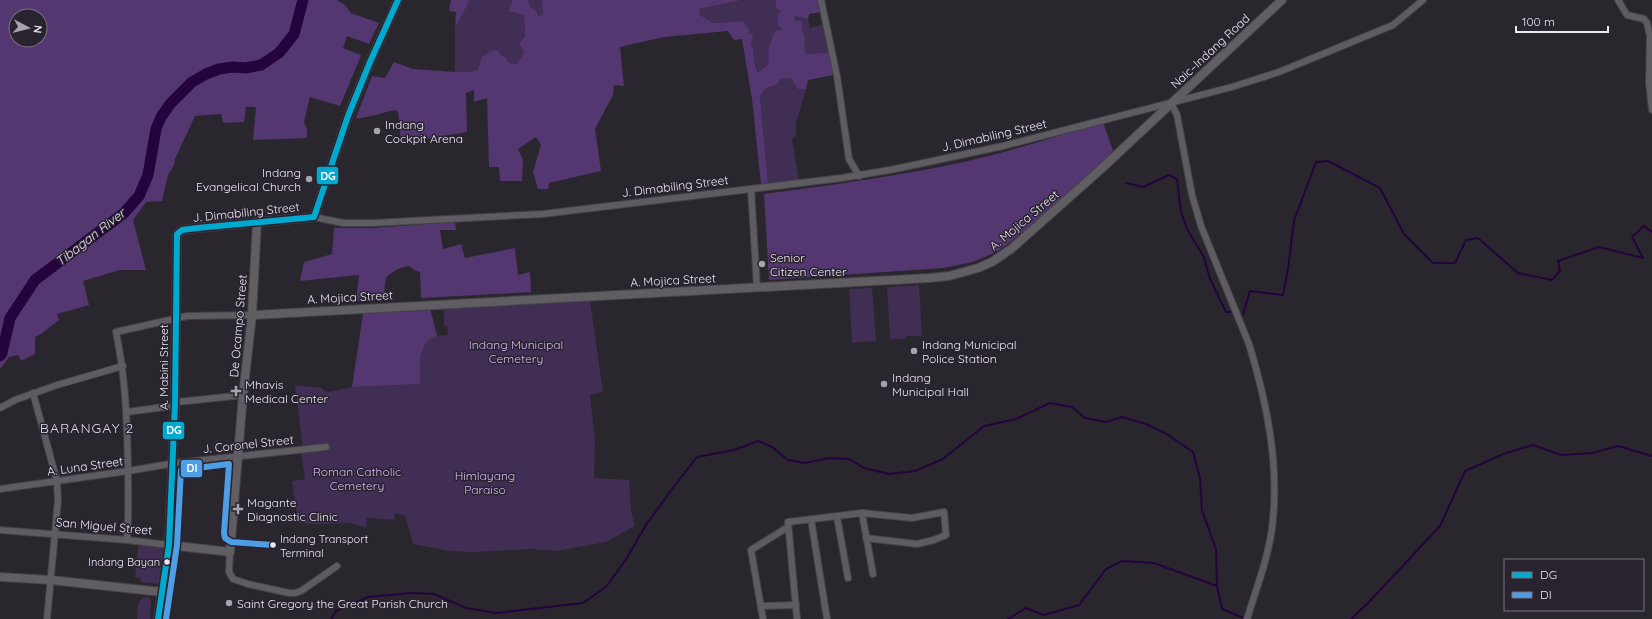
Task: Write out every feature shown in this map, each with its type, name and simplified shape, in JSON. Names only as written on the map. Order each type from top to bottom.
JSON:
[{"type":"main road","points":[[314,217],[359,87],[398,0]]},
{"type":"main road","name":"Naic–Indang Road","points":[[1171,103],[1282,0]]},
{"type":"main road","name":"A. Mojica Street","points":[[252,315],[757,288],[939,277],[964,272],[985,266],[1006,253],[1100,170],[1171,103]]},
{"type":"main road","name":"J. Dimabiling Street","points":[[177,234],[185,230],[314,217]]},
{"type":"main road","name":"De Ocampo Street","points":[[230,552],[243,394],[252,315],[257,222]]},
{"type":"main road","name":"A. Mabini Street","points":[[158,619],[169,545],[173,464],[177,234]]},
{"type":"main road","name":"San Miguel Street","points":[[169,545],[230,552]]},
{"type":"main road","points":[[0,577],[51,580],[162,592]]},
{"type":"street","points":[[821,0],[837,76],[849,159],[859,176]]},
{"type":"street","name":"J. Dimabiling Street","points":[[314,217],[343,223],[373,223],[543,214],[859,176],[1003,146],[1218,91],[1279,72],[1348,45],[1393,25],[1423,0]]},
{"type":"street","points":[[1618,0],[1627,15],[1640,18],[1647,22],[1650,36],[1649,83],[1652,110]]},
{"type":"street","points":[[1171,103],[1177,116],[1192,195],[1201,226],[1249,344],[1269,426],[1274,472],[1274,512],[1267,553],[1247,619]]},
{"type":"street","points":[[751,189],[757,288]]},
{"type":"street","name":"A. Mojica Street","points":[[123,366],[116,332],[175,318],[199,315],[252,315]]},
{"type":"street","points":[[0,408],[10,402],[63,383],[123,366],[127,412],[129,520],[127,540]]},
{"type":"street","points":[[33,394],[57,481],[58,500],[47,619]]},
{"type":"street","points":[[127,412],[172,406],[178,402],[243,394]]},
{"type":"street","name":"J. Coronel Street","points":[[173,464],[238,455],[326,447]]},
{"type":"street","name":"A. Luna Street","points":[[0,489],[173,464]]},
{"type":"street","points":[[797,619],[788,522],[862,513],[908,518],[944,512],[946,535],[934,540],[916,544],[866,538]]},
{"type":"street","points":[[862,513],[873,574]]},
{"type":"street","points":[[837,516],[848,578]]},
{"type":"street","points":[[811,519],[827,619]]},
{"type":"street","points":[[763,619],[751,550],[788,527]]},
{"type":"street","name":"San Miguel Street","points":[[0,530],[127,540],[169,545]]},
{"type":"street","points":[[230,552],[229,572],[233,579],[254,586],[292,593],[301,591],[337,566]]},
{"type":"street","points":[[761,606],[796,605]]},
{"type":"green space","points":[[470,0],[513,0],[509,11],[524,15],[525,36],[519,44],[524,53],[517,64],[510,63],[505,57],[482,57],[477,71],[455,72],[455,29]]},
{"type":"green space","points":[[528,0],[542,0],[544,8],[543,14],[539,16],[535,10],[530,7]]},
{"type":"green space","points":[[742,0],[775,0],[776,8],[781,11],[783,30],[776,31],[772,39],[769,51],[770,64],[757,72],[753,48],[751,45],[753,36],[749,34],[743,21],[713,23],[700,15],[699,9]]},
{"type":"green space","points":[[794,16],[808,19],[810,28],[824,24],[830,53],[811,55],[806,53],[801,27],[794,19]]},
{"type":"green space","points":[[791,78],[798,88],[806,89],[796,123],[796,135],[792,139],[799,180],[768,183],[760,96],[766,88],[776,85],[781,79]]},
{"type":"green space","points":[[919,285],[922,336],[906,336],[905,339],[890,339],[887,287]]},
{"type":"green space","points":[[872,288],[876,341],[852,343],[849,289]]},
{"type":"green space","points":[[590,300],[603,392],[590,395],[595,440],[594,478],[629,480],[631,511],[635,526],[606,542],[557,551],[531,549],[472,552],[450,551],[413,544],[405,515],[394,514],[395,520],[367,518],[366,528],[351,523],[298,523],[292,481],[305,479],[301,453],[327,450],[325,444],[303,447],[295,385],[322,388],[324,391],[328,392],[352,387],[419,384],[420,359],[425,341],[431,337],[448,335],[447,326],[444,326],[444,308],[505,303],[506,307],[511,305]]},
{"type":"green space","points":[[141,545],[163,548],[159,584],[140,582],[141,578],[135,578],[138,547]]},
{"type":"green space","points":[[141,598],[149,598],[151,601],[150,619],[137,619],[139,603]]},
{"type":"shaded area","points":[[0,0],[337,0],[345,5],[351,13],[379,23],[369,44],[347,36],[343,48],[361,55],[360,58],[340,106],[310,97],[304,122],[307,129],[307,138],[253,140],[256,107],[246,107],[244,122],[223,123],[221,114],[195,116],[175,159],[174,165],[168,175],[162,201],[146,202],[133,220],[146,270],[120,270],[83,281],[89,305],[57,314],[59,320],[35,337],[35,354],[21,361],[18,355],[9,357],[0,369]]},
{"type":"shaded area","points":[[451,0],[470,0],[455,29],[456,12],[449,11]]},
{"type":"shaded area","points":[[513,0],[528,0],[530,7],[535,10],[539,16],[543,14],[542,0],[742,0],[699,9],[700,15],[713,23],[743,21],[749,30],[749,34],[752,33],[753,36],[751,45],[758,72],[769,64],[769,51],[775,31],[783,29],[778,25],[778,15],[781,11],[776,8],[775,0],[818,0],[821,12],[809,14],[808,19],[794,16],[794,19],[796,21],[800,20],[802,23],[806,53],[830,53],[833,75],[808,80],[806,89],[798,89],[791,78],[781,79],[776,85],[766,88],[760,96],[768,183],[761,184],[752,99],[742,39],[734,40],[728,31],[664,37],[620,47],[624,86],[614,85],[613,95],[595,129],[601,171],[549,183],[548,189],[538,189],[533,172],[541,145],[536,137],[518,149],[523,160],[522,181],[500,181],[499,167],[489,167],[487,98],[474,102],[474,90],[466,93],[467,132],[401,143],[398,112],[396,110],[363,118],[356,118],[372,76],[385,78],[394,62],[413,69],[455,72],[477,71],[482,57],[494,50],[499,51],[501,56],[505,57],[510,63],[517,64],[524,53],[519,44],[525,36],[524,15],[508,11]]},
{"type":"shaded area","points":[[1103,122],[1113,151],[1097,170],[1022,233],[998,251],[973,262],[943,268],[769,280],[764,194],[877,178],[933,168],[989,156]]},
{"type":"shaded area","points":[[455,222],[456,230],[440,230],[443,249],[461,244],[465,258],[515,248],[518,275],[530,272],[531,292],[421,298],[420,272],[409,266],[398,269],[387,276],[384,300],[356,301],[359,275],[300,281],[304,262],[332,254],[334,228],[373,228]]},
{"type":"shaded area","points":[[430,308],[437,336],[430,339],[423,349],[420,363],[420,384],[352,387],[363,314]]},
{"type":"waterway","name":"Tibagan River","points":[[0,356],[10,318],[35,280],[124,213],[139,196],[148,175],[156,129],[161,117],[170,104],[192,82],[206,74],[219,69],[233,67],[246,68],[261,65],[279,53],[294,34],[303,0]]},
{"type":"waterway","points":[[1243,314],[1250,291],[1283,295],[1294,221],[1316,162],[1328,161],[1380,188],[1404,234],[1433,263],[1455,263],[1466,240],[1478,238],[1518,273],[1552,280],[1560,271],[1558,261],[1599,247],[1643,258],[1632,237],[1644,226],[1652,232]]},
{"type":"waterway","points":[[1126,183],[1143,187],[1169,175],[1177,179],[1181,212],[1188,231],[1204,257],[1210,279],[1226,312],[1230,312]]},
{"type":"waterway","points":[[331,619],[336,611],[368,597],[411,593],[434,594],[466,608],[496,613],[583,603],[606,587],[625,561],[646,525],[697,457],[734,450],[758,441],[772,447],[788,460],[805,463],[829,458],[849,459],[864,468],[889,474],[915,471],[943,459],[984,426],[1016,419],[1050,403],[1072,407],[1085,418],[1106,422],[1122,417],[1146,424],[1165,433],[1193,452],[1200,478],[1202,511],[1216,549],[1217,586],[1222,609],[1246,619]]},
{"type":"waterway","points":[[1351,619],[1368,603],[1440,526],[1465,471],[1506,453],[1533,445],[1561,455],[1592,453],[1618,446],[1652,456]]},
{"type":"waterway","points":[[1008,619],[1026,608],[1044,615],[1079,605],[1106,569],[1122,561],[1154,563],[1217,586]]},
{"type":"transit line","name":"DG","points":[[158,619],[169,545],[175,404],[177,234],[182,230],[197,228],[314,217],[348,116],[398,0]]},
{"type":"transit line","name":"DI","points":[[166,619],[177,545],[181,470],[229,464],[224,533],[225,538],[231,542],[273,545]]},
{"type":"place","name":"Indang Cockpit Arena","points":[[377,131]]},
{"type":"place","name":"Indang Evangelical Church","points":[[309,179]]},
{"type":"place","name":"Senior Citizen Center","points":[[762,264]]},
{"type":"place","name":"Indang Municipal Police Station","points":[[914,351]]},
{"type":"place","name":"Indang Municipal Hall","points":[[884,384]]},
{"type":"place","name":"Mhavis Medical Center","points":[[236,391]]},
{"type":"place","name":"Magante Diagnostic Clinic","points":[[238,509]]},
{"type":"place","name":"Indang Transport Terminal","points":[[273,545]]},
{"type":"place","name":"Indang Bayan","points":[[167,562]]},
{"type":"place","name":"Saint Gregory the Great Parish Church","points":[[229,603]]},
{"type":"district","name":"BARANGAY 2","points":[[87,428]]},
{"type":"park label","name":"Indang Municipal Cemetery","points":[[516,351]]},
{"type":"park label","name":"Roman Catholic Cemetery","points":[[357,478]]},
{"type":"park label","name":"Himlayang Paraiso","points":[[485,482]]}]
